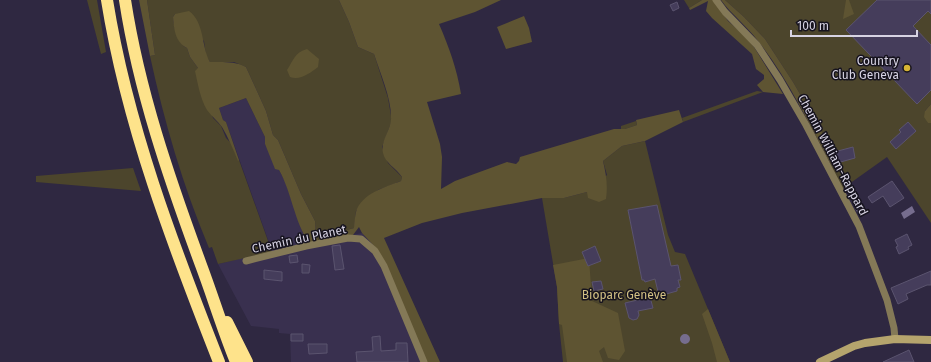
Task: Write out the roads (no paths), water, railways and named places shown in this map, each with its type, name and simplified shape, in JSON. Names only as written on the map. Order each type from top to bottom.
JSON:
[{"type":"highway","points":[[107,0],[122,74],[144,155],[172,241],[219,362]]},
{"type":"highway","points":[[125,0],[139,70],[159,145],[178,204],[236,362]]},
{"type":"highway","points":[[201,267],[247,362]]},
{"type":"street","name":"Chemin William-Rappard","points":[[716,0],[725,12],[757,45],[780,80],[806,125],[859,226],[887,300],[895,338]]},
{"type":"street","name":"Chemin du Planet","points":[[246,261],[306,246],[348,238],[357,238],[364,241],[375,251],[384,266],[424,362]]},
{"type":"street","points":[[820,362],[854,346],[865,343],[895,338],[931,340]]},
{"type":"place","name":"Country Club Geneva","points":[[907,68]]},
{"type":"park label","name":"Bioparc Genève","points":[[624,295]]}]
